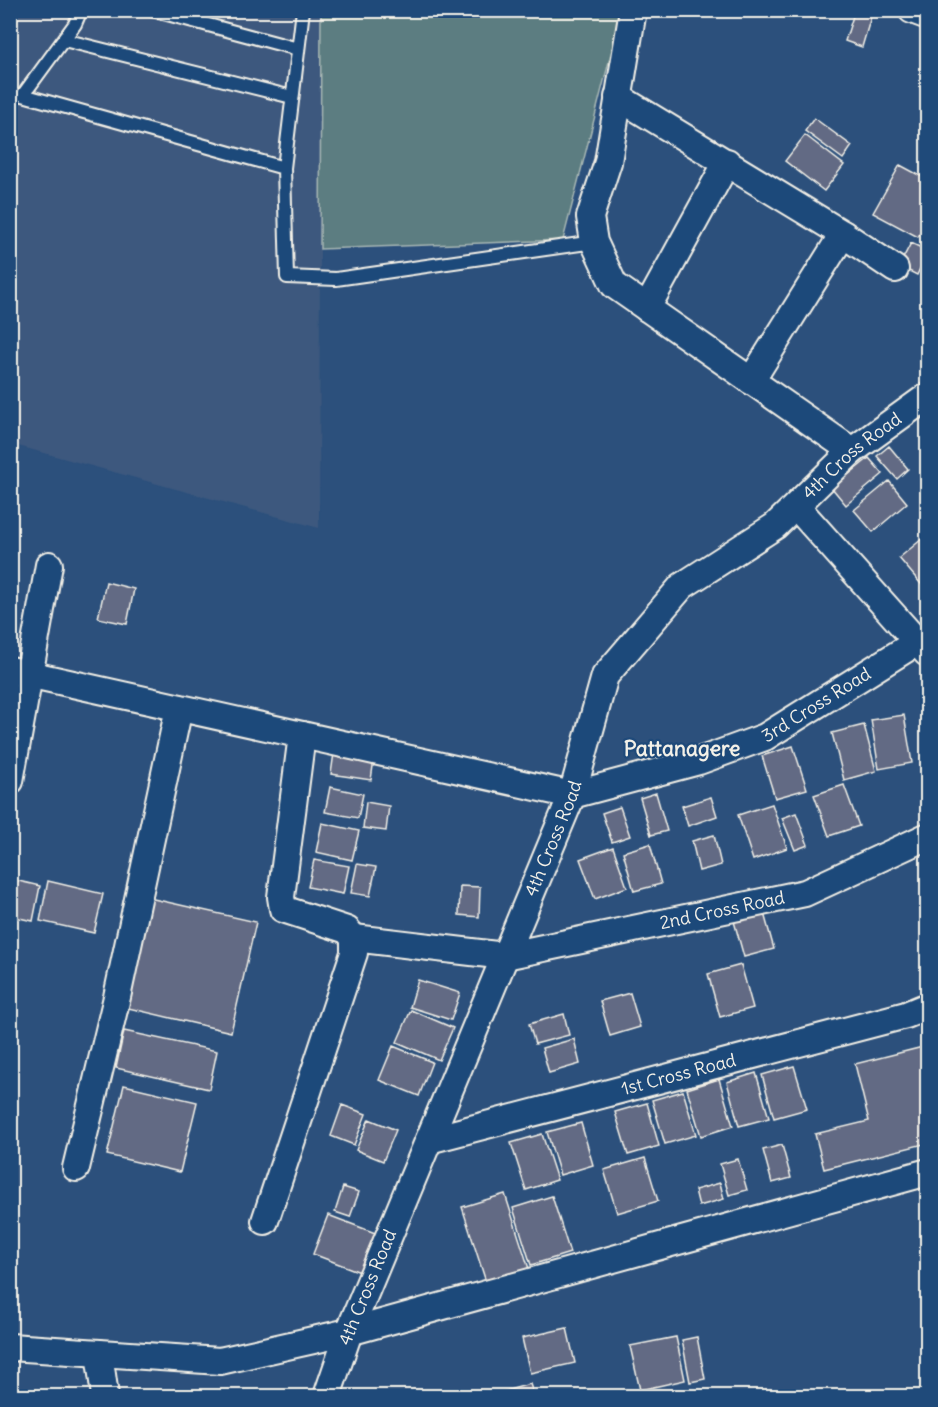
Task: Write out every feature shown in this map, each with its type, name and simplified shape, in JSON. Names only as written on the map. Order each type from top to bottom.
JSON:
[{"type":"street","points":[[633,10],[608,162],[590,217],[594,242],[614,285],[852,452]]},
{"type":"street","points":[[912,10],[927,16]]},
{"type":"street","points":[[618,97],[843,234],[895,269]]},
{"type":"street","points":[[647,308],[727,162]]},
{"type":"street","points":[[751,381],[843,234]]},
{"type":"street","name":"4th Cross Road","points":[[327,1396],[349,1332],[572,795],[605,676],[682,586],[775,526],[852,452],[927,396]]},
{"type":"street","points":[[796,506],[922,648]]},
{"type":"street","points":[[10,781],[21,672],[49,565]]},
{"type":"street","name":"3rd Cross Road","points":[[572,795],[699,761],[765,737],[922,648]]},
{"type":"street","points":[[21,672],[572,795]]},
{"type":"street","points":[[76,1168],[117,997],[179,708]]},
{"type":"street","points":[[265,1221],[354,953],[354,938],[347,930],[284,909],[281,897],[302,735]]},
{"type":"street","name":"2nd Cross Road","points":[[354,938],[505,956],[805,893],[927,836]]},
{"type":"street","name":"1st Cross Road","points":[[429,1140],[906,1015],[927,1006]]},
{"type":"street","points":[[10,1347],[220,1361],[349,1332],[927,1172]]},
{"type":"street","points":[[99,1353],[105,1396]]},
{"type":"lane","points":[[81,10],[75,24],[23,95],[284,168]]},
{"type":"lane","points":[[152,10],[298,49]]},
{"type":"lane","points":[[303,10],[284,168],[287,277],[336,279],[594,242]]},
{"type":"lane","points":[[64,40],[292,97]]},
{"type":"shaded area","points":[[10,11],[321,11],[319,528],[11,444]]},
{"type":"green space","points":[[321,11],[622,11],[563,240],[320,249]]},
{"type":"building","points":[[855,10],[873,10],[862,47],[845,41]]},
{"type":"building","points":[[814,118],[852,146],[843,159],[805,131]]},
{"type":"building","points":[[805,135],[844,165],[824,191],[785,161]]},
{"type":"building","points":[[900,165],[928,180],[928,219],[918,237],[873,213]]},
{"type":"building","points":[[911,243],[928,251],[917,275],[899,266]]},
{"type":"building","points":[[889,446],[908,469],[897,479],[877,456]]},
{"type":"building","points":[[869,458],[883,474],[846,505],[832,488]]},
{"type":"building","points":[[889,481],[907,503],[873,532],[854,510]]},
{"type":"building","points":[[928,534],[928,579],[921,584],[899,558]]},
{"type":"building","points":[[106,582],[134,589],[127,624],[98,618]]},
{"type":"building","points":[[904,715],[912,763],[879,769],[871,720]]},
{"type":"building","points":[[864,725],[876,771],[844,780],[832,733]]},
{"type":"building","points":[[793,746],[807,789],[775,798],[762,756]]},
{"type":"building","points":[[334,753],[374,759],[371,780],[331,774]]},
{"type":"building","points":[[844,785],[859,826],[829,836],[814,795]]},
{"type":"building","points":[[330,787],[363,794],[358,818],[325,812]]},
{"type":"building","points":[[656,793],[667,831],[651,835],[640,798]]},
{"type":"building","points":[[711,797],[717,816],[688,826],[682,806]]},
{"type":"building","points":[[366,802],[389,806],[386,831],[363,828]]},
{"type":"building","points":[[772,804],[787,848],[753,860],[738,815]]},
{"type":"building","points":[[620,807],[630,836],[612,842],[602,813]]},
{"type":"building","points":[[796,813],[808,845],[795,850],[782,818]]},
{"type":"building","points":[[322,823],[359,831],[352,860],[316,852]]},
{"type":"building","points":[[714,835],[721,865],[699,871],[692,841]]},
{"type":"building","points":[[650,844],[661,884],[634,891],[623,852]]},
{"type":"building","points":[[613,847],[627,887],[595,899],[580,859]]},
{"type":"building","points":[[314,860],[349,866],[343,894],[308,887]]},
{"type":"building","points":[[357,864],[376,867],[370,896],[351,893]]},
{"type":"building","points":[[10,879],[40,886],[33,921],[10,916]]},
{"type":"building","points":[[48,881],[103,894],[94,933],[40,921]]},
{"type":"building","points":[[460,886],[480,887],[479,917],[459,915]]},
{"type":"building","points":[[149,898],[256,922],[231,1032],[124,1007]]},
{"type":"building","points":[[762,906],[774,949],[744,957],[732,914]]},
{"type":"building","points":[[741,965],[753,1008],[720,1017],[708,974]]},
{"type":"building","points":[[418,980],[460,993],[451,1020],[410,1007]]},
{"type":"building","points":[[630,993],[640,1027],[610,1036],[600,1001]]},
{"type":"building","points":[[411,1010],[453,1028],[439,1060],[397,1042]]},
{"type":"building","points":[[564,1014],[569,1035],[535,1044],[529,1024]]},
{"type":"building","points":[[124,1031],[217,1051],[209,1089],[116,1068]]},
{"type":"building","points":[[574,1039],[580,1064],[549,1073],[542,1048]]},
{"type":"building","points":[[393,1046],[432,1062],[419,1096],[379,1080]]},
{"type":"building","points":[[923,1047],[928,1065],[928,1143],[824,1169],[815,1134],[869,1121],[855,1064]]},
{"type":"building","points":[[794,1066],[807,1109],[774,1118],[762,1075]]},
{"type":"building","points":[[756,1073],[769,1118],[739,1126],[727,1082]]},
{"type":"building","points":[[719,1079],[733,1126],[701,1136],[687,1089]]},
{"type":"building","points":[[124,1085],[197,1102],[180,1172],[107,1155]]},
{"type":"building","points":[[683,1091],[696,1135],[665,1144],[652,1100]]},
{"type":"building","points":[[647,1103],[659,1146],[628,1155],[615,1112]]},
{"type":"building","points":[[342,1105],[366,1114],[354,1145],[331,1136]]},
{"type":"building","points":[[369,1119],[396,1130],[383,1161],[356,1150]]},
{"type":"building","points":[[581,1123],[593,1165],[560,1175],[547,1132]]},
{"type":"building","points":[[542,1134],[557,1180],[526,1190],[511,1143]]},
{"type":"building","points":[[782,1145],[791,1178],[772,1183],[763,1150]]},
{"type":"building","points":[[645,1158],[658,1201],[617,1213],[604,1170]]},
{"type":"building","points":[[738,1159],[747,1190],[729,1195],[720,1164]]},
{"type":"building","points":[[720,1183],[724,1199],[699,1206],[695,1190]]},
{"type":"building","points":[[343,1187],[359,1192],[350,1217],[335,1212]]},
{"type":"building","points":[[505,1194],[530,1272],[487,1285],[462,1207]]},
{"type":"building","points":[[552,1196],[570,1253],[531,1265],[513,1208]]},
{"type":"building","points":[[328,1215],[383,1236],[368,1275],[313,1254]]},
{"type":"building","points":[[567,1328],[575,1363],[530,1373],[522,1338]]},
{"type":"building","points":[[676,1337],[685,1380],[640,1390],[630,1346]]},
{"type":"building","points":[[697,1337],[705,1379],[690,1382],[682,1340]]},
{"type":"building","points":[[530,1384],[534,1396],[488,1396]]},
{"type":"district","name":"Pattanagere","points":[[682,749]]}]
